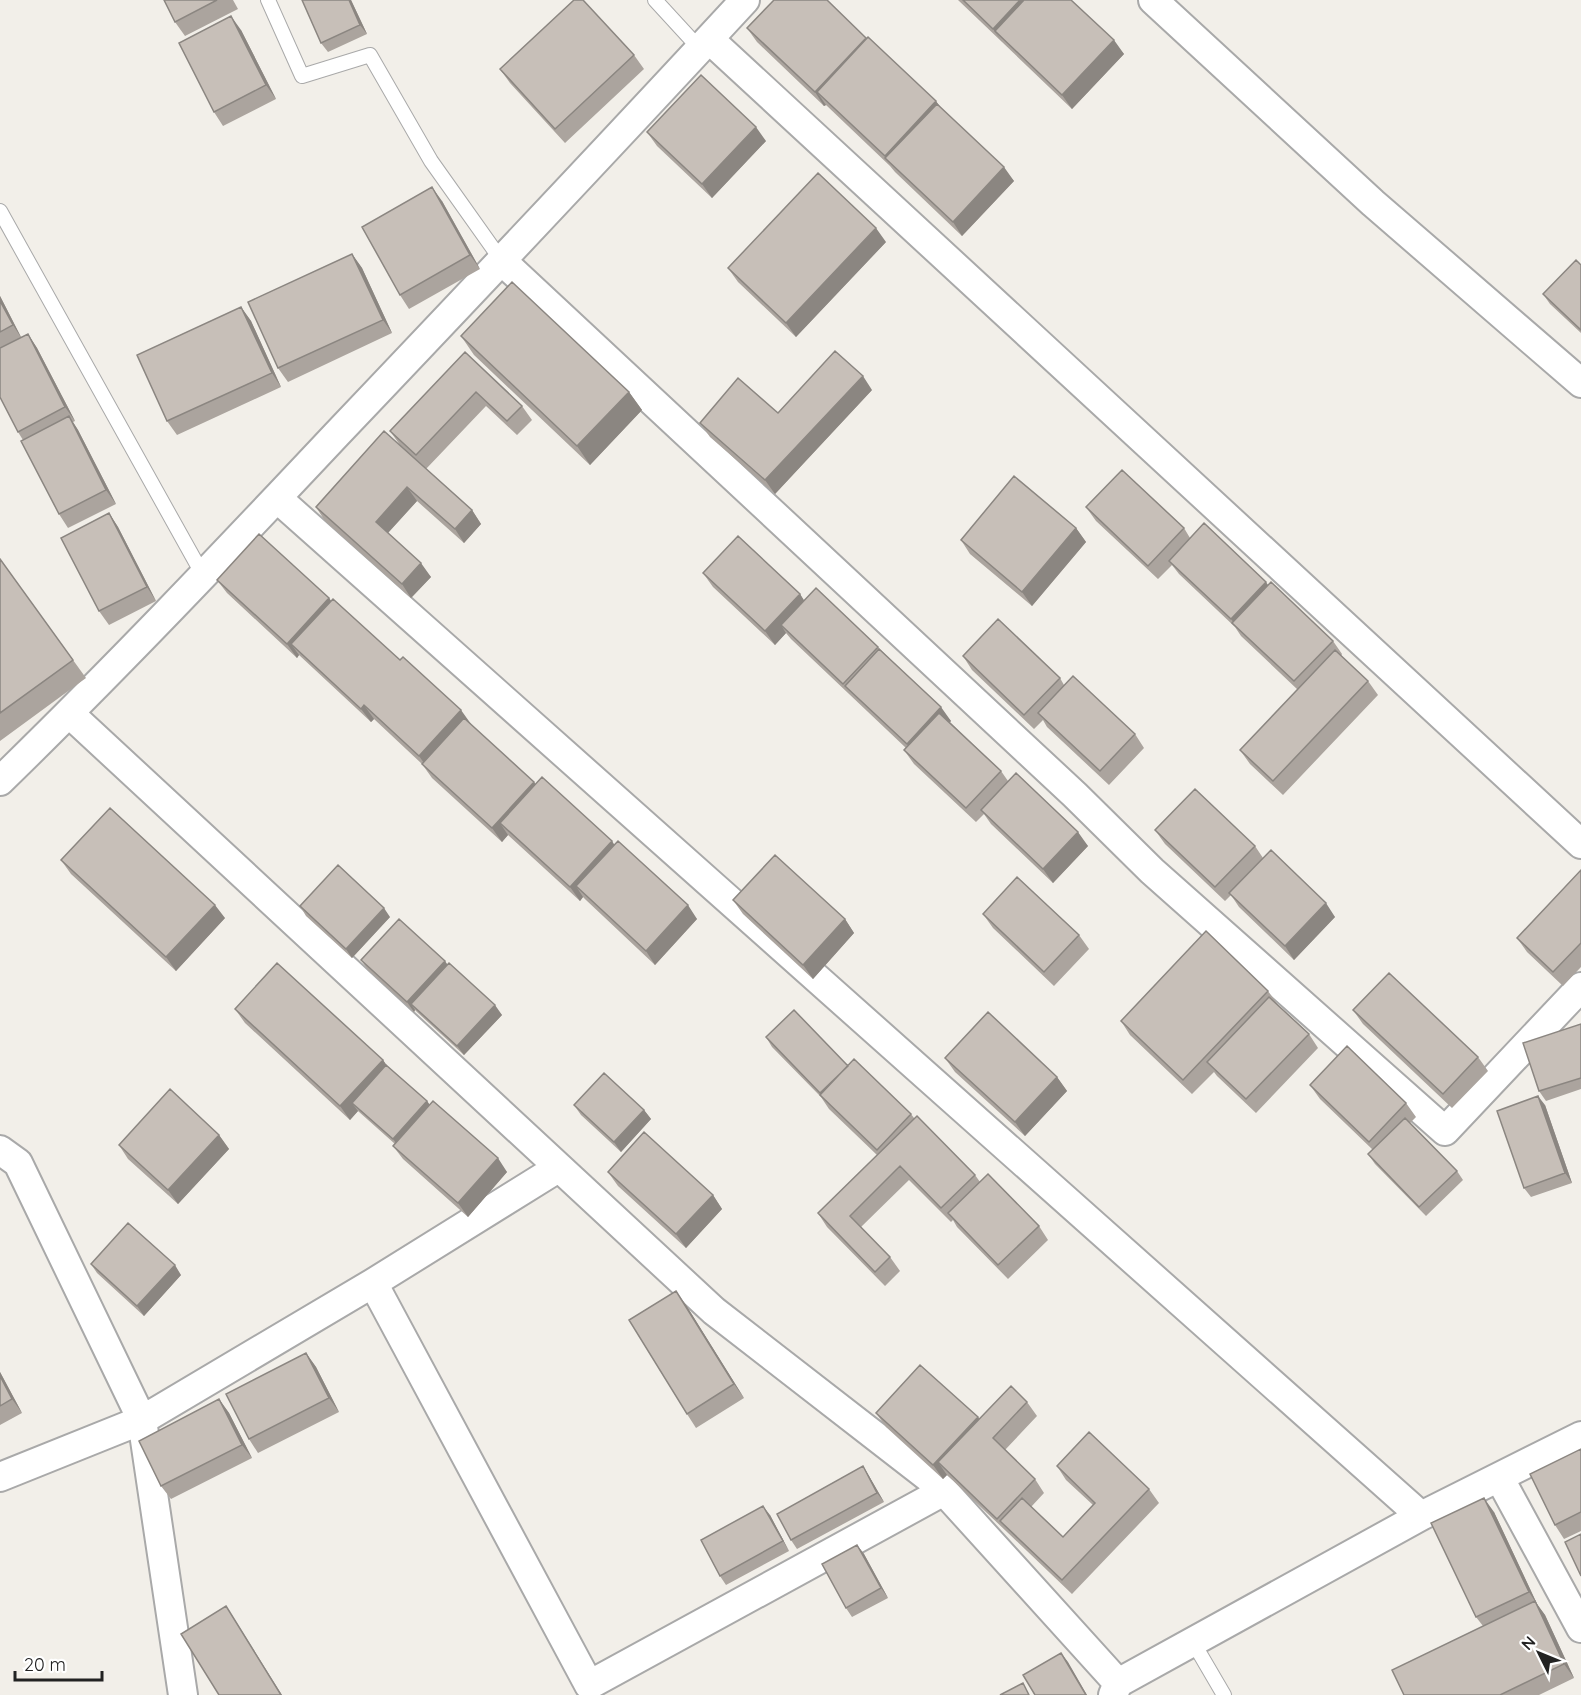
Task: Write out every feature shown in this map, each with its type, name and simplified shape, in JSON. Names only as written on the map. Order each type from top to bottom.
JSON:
[{"type":"street","points":[[0,781],[70,714],[277,498],[745,0]]},
{"type":"street","points":[[1153,0],[1372,202],[1581,383]]},
{"type":"street","points":[[704,44],[1581,844]]},
{"type":"street","points":[[502,261],[1075,795],[1152,871],[1445,1131],[1581,987]]},
{"type":"street","points":[[277,498],[1421,1516]]},
{"type":"street","points":[[70,714],[714,1311],[944,1491],[1115,1689],[1193,1642],[1421,1516],[1581,1436]]},
{"type":"street","points":[[0,1150],[18,1163],[142,1420],[183,1695]]},
{"type":"street","points":[[0,1477],[142,1420],[373,1283],[558,1167]]},
{"type":"street","points":[[373,1283],[592,1690],[944,1491]]},
{"type":"street","points":[[1499,1477],[1581,1628]]},
{"type":"lane","points":[[268,0],[302,76],[370,55],[431,161],[502,261]]},
{"type":"lane","points":[[655,0],[704,44]]},
{"type":"lane","points":[[0,211],[203,574]]},
{"type":"lane","points":[[1193,1642],[1224,1695]]},
{"type":"building","points":[[164,0],[217,0],[175,22]]},
{"type":"building","points":[[302,0],[349,0],[360,25],[321,43]]},
{"type":"building","points":[[574,0],[583,0],[634,55],[555,129],[500,69]]},
{"type":"building","points":[[774,0],[827,0],[866,38],[815,92],[747,28]]},
{"type":"building","points":[[963,0],[1020,0],[993,29]]},
{"type":"building","points":[[1024,0],[1071,0],[1114,40],[1062,95],[995,31]]},
{"type":"building","points":[[231,16],[266,85],[214,112],[179,43]]},
{"type":"building","points":[[868,37],[936,101],[885,156],[817,92]]},
{"type":"building","points":[[701,75],[756,127],[702,184],[647,132]]},
{"type":"building","points":[[937,104],[1004,167],[953,222],[885,158]]},
{"type":"building","points":[[818,173],[876,228],[786,323],[728,268]]},
{"type":"building","points":[[432,187],[470,255],[400,295],[362,227]]},
{"type":"building","points":[[352,254],[383,320],[278,368],[248,302]]},
{"type":"building","points":[[1576,260],[1581,265],[1581,330],[1543,294]]},
{"type":"building","points":[[512,282],[629,392],[577,446],[461,336]]},
{"type":"building","points":[[0,301],[13,325],[0,332]]},
{"type":"building","points":[[241,307],[272,373],[167,421],[137,355]]},
{"type":"building","points":[[28,334],[65,407],[18,432],[0,397],[0,348]]},
{"type":"building","points":[[835,351],[863,376],[765,480],[700,423],[738,378],[778,413]]},
{"type":"building","points":[[465,352],[522,406],[507,421],[476,392],[416,455],[390,431]]},
{"type":"building","points":[[69,416],[106,490],[59,514],[21,441]]},
{"type":"building","points":[[384,431],[472,510],[455,529],[407,487],[376,522],[421,563],[402,584],[316,507]]},
{"type":"building","points":[[1122,470],[1184,528],[1148,566],[1086,507]]},
{"type":"building","points":[[1014,476],[1076,528],[1022,592],[961,540]]},
{"type":"building","points":[[109,513],[147,587],[99,611],[61,538]]},
{"type":"building","points":[[1204,523],[1266,582],[1231,619],[1169,561]]},
{"type":"building","points":[[259,534],[329,598],[287,644],[217,580]]},
{"type":"building","points":[[738,536],[800,594],[765,631],[703,573]]},
{"type":"building","points":[[0,559],[73,660],[0,713]]},
{"type":"building","points":[[1271,582],[1333,641],[1294,681],[1232,623]]},
{"type":"building","points":[[816,588],[878,647],[843,684],[781,625]]},
{"type":"building","points":[[333,599],[400,660],[403,657],[461,710],[419,756],[364,705],[361,709],[291,644]]},
{"type":"building","points":[[998,619],[1060,678],[1024,715],[963,656]]},
{"type":"building","points":[[879,649],[941,707],[907,744],[845,686]]},
{"type":"building","points":[[1335,650],[1368,681],[1273,781],[1240,750]]},
{"type":"building","points":[[1073,676],[1135,734],[1100,771],[1038,713]]},
{"type":"building","points":[[939,713],[1001,771],[966,808],[904,750]]},
{"type":"building","points":[[464,718],[534,782],[492,828],[422,764]]},
{"type":"building","points":[[1016,773],[1078,832],[1043,869],[981,810]]},
{"type":"building","points":[[542,777],[612,841],[570,887],[500,823]]},
{"type":"building","points":[[1195,789],[1255,846],[1215,887],[1155,830]]},
{"type":"building","points":[[110,808],[215,905],[166,957],[61,860]]},
{"type":"building","points":[[618,841],[688,905],[646,951],[576,886]]},
{"type":"building","points":[[1271,850],[1326,903],[1285,946],[1229,893]]},
{"type":"building","points":[[775,855],[845,919],[803,965],[733,900]]},
{"type":"building","points":[[338,865],[384,908],[346,949],[300,906]]},
{"type":"building","points":[[1581,870],[1581,943],[1553,972],[1517,938]]},
{"type":"building","points":[[1017,877],[1079,935],[1044,972],[983,914]]},
{"type":"building","points":[[399,919],[445,961],[407,1002],[361,960]]},
{"type":"building","points":[[1206,931],[1268,991],[1183,1080],[1121,1021]]},
{"type":"building","points":[[277,963],[383,1060],[340,1106],[235,1009]]},
{"type":"building","points":[[449,963],[495,1005],[457,1046],[411,1004]]},
{"type":"building","points":[[1389,973],[1478,1057],[1443,1094],[1353,1010]]},
{"type":"building","points":[[1269,997],[1309,1034],[1246,1099],[1207,1062]]},
{"type":"building","points":[[794,1010],[848,1066],[820,1093],[766,1037]]},
{"type":"building","points":[[988,1012],[1057,1077],[1015,1122],[945,1058]]},
{"type":"building","points":[[1581,1024],[1581,1078],[1539,1091],[1523,1043]]},
{"type":"building","points":[[1347,1046],[1406,1103],[1369,1142],[1310,1085]]},
{"type":"building","points":[[854,1059],[911,1114],[877,1150],[820,1095]]},
{"type":"building","points":[[386,1065],[427,1101],[393,1139],[352,1103]]},
{"type":"building","points":[[604,1073],[644,1110],[614,1142],[574,1105]]},
{"type":"building","points":[[170,1089],[219,1135],[168,1190],[119,1145]]},
{"type":"building","points":[[1538,1096],[1565,1173],[1524,1188],[1497,1111]]},
{"type":"building","points":[[433,1101],[498,1158],[458,1203],[393,1146]]},
{"type":"building","points":[[917,1116],[975,1175],[941,1208],[900,1166],[850,1216],[890,1257],[875,1272],[818,1213]]},
{"type":"building","points":[[1405,1118],[1457,1171],[1419,1207],[1368,1154]]},
{"type":"building","points":[[644,1132],[713,1195],[676,1234],[608,1172]]},
{"type":"building","points":[[988,1174],[1039,1226],[998,1265],[948,1213]]},
{"type":"building","points":[[128,1223],[175,1265],[137,1306],[91,1264]]},
{"type":"building","points":[[676,1291],[734,1384],[687,1414],[629,1320]]},
{"type":"building","points":[[306,1353],[329,1398],[249,1439],[226,1394]]},
{"type":"building","points":[[920,1365],[978,1417],[933,1465],[876,1413]]},
{"type":"building","points":[[0,1376],[12,1399],[0,1406]]},
{"type":"building","points":[[1011,1386],[1027,1402],[993,1438],[1035,1479],[997,1519],[938,1462]]},
{"type":"building","points":[[219,1399],[242,1445],[161,1486],[139,1441]]},
{"type":"building","points":[[1089,1432],[1149,1489],[1062,1580],[1000,1521],[1022,1498],[1063,1537],[1095,1503],[1057,1466]]},
{"type":"building","points":[[1581,1449],[1581,1512],[1555,1525],[1530,1474]]},
{"type":"building","points":[[863,1466],[877,1493],[791,1540],[777,1514]]},
{"type":"building","points":[[1484,1498],[1529,1592],[1476,1617],[1431,1523]]},
{"type":"building","points":[[763,1506],[783,1541],[720,1576],[701,1540]]},
{"type":"building","points":[[1581,1534],[1581,1576],[1565,1542]]},
{"type":"building","points":[[857,1545],[881,1588],[846,1608],[822,1564]]},
{"type":"building","points":[[1535,1601],[1564,1664],[1500,1695],[1404,1695],[1392,1670]]},
{"type":"building","points":[[226,1606],[281,1695],[219,1695],[181,1634]]},
{"type":"building","points":[[1061,1653],[1086,1695],[1035,1695],[1023,1675]]},
{"type":"building","points":[[1023,1683],[1029,1695],[1000,1695]]}]
